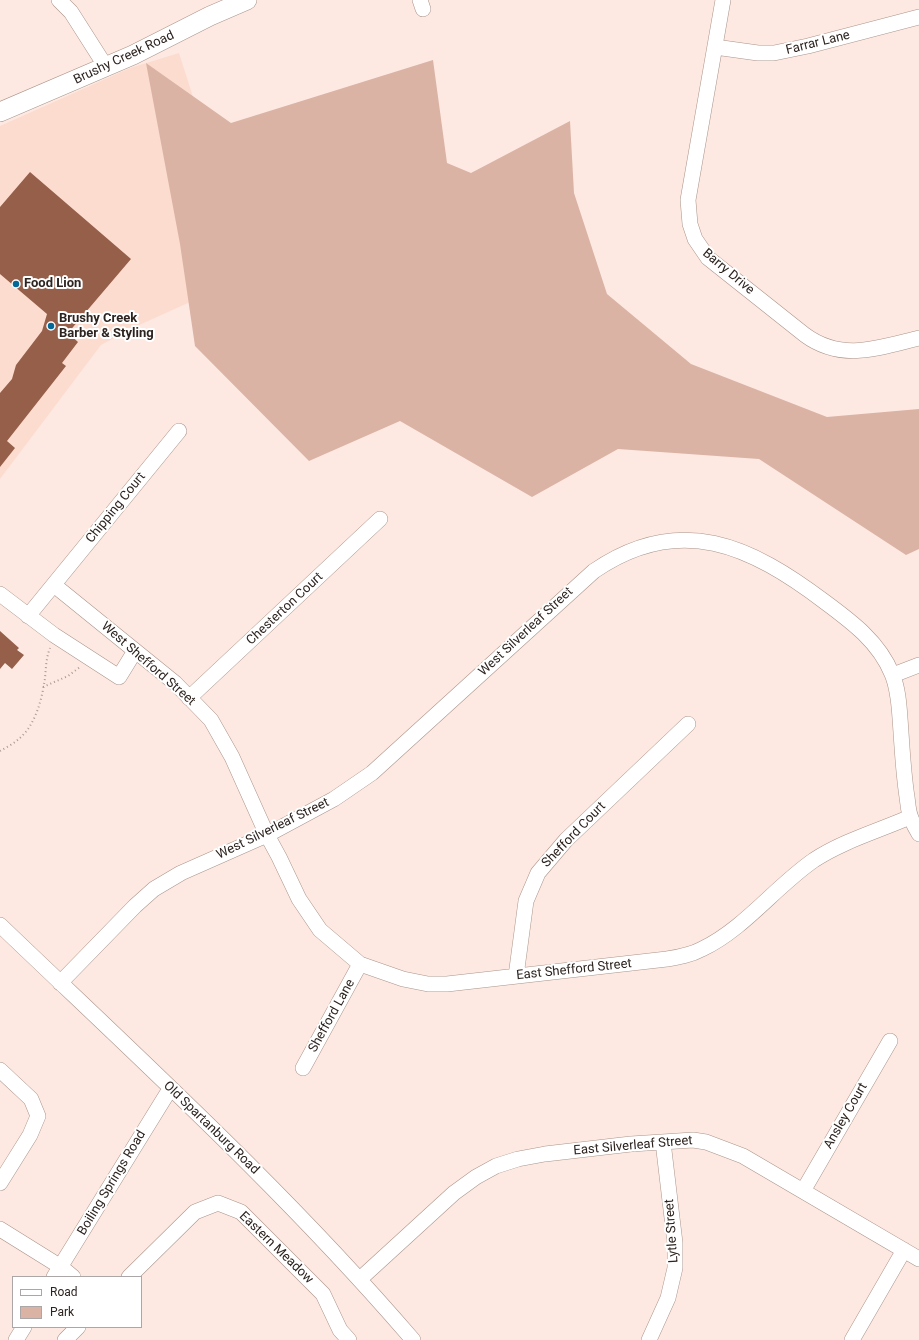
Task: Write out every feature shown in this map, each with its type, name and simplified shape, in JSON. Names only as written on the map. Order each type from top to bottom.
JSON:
[{"type":"main road","name":"Brushy Creek Road","points":[[0,112],[106,67],[247,0]]},
{"type":"street","points":[[59,0],[75,19],[106,67]]},
{"type":"street","name":"Barry Drive","points":[[722,0],[688,200],[690,224],[695,239],[702,252],[805,334],[820,344],[834,349],[859,351],[919,338]]},
{"type":"street","name":"Farrar Lane","points":[[715,47],[758,53],[779,52],[919,17]]},
{"type":"street","name":"Chipping Court","points":[[54,585],[179,431]]},
{"type":"street","name":"Chesterton Court","points":[[189,698],[380,519]]},
{"type":"street","name":"West Silverleaf Street","points":[[60,983],[135,906],[154,889],[181,874],[267,835],[334,799],[372,773],[581,581],[607,562],[631,550],[644,546],[672,541],[708,542],[735,549],[757,557],[813,593],[859,628],[883,656],[893,674],[898,696],[905,783],[910,817]]},
{"type":"street","points":[[28,616],[54,585]]},
{"type":"street","name":"West Shefford Street","points":[[54,585],[174,683],[211,720],[222,738],[267,835]]},
{"type":"street","points":[[0,594],[54,635],[119,677],[135,651]]},
{"type":"street","points":[[893,674],[919,665]]},
{"type":"street","name":"Shefford Court","points":[[516,976],[526,901],[538,873],[566,840],[688,724]]},
{"type":"street","points":[[910,817],[919,834]]},
{"type":"street","name":"East Shefford Street","points":[[267,835],[299,899],[311,918],[330,939],[360,964],[404,979],[428,984],[490,980],[516,976],[558,973],[667,959],[701,950],[729,932],[788,879],[814,860],[848,842],[910,817]]},
{"type":"street","name":"Old Spartanburg Road","points":[[0,925],[257,1172],[360,1279],[413,1340]]},
{"type":"street","name":"Shefford Lane","points":[[303,1068],[360,964]]},
{"type":"street","name":"Ansley Court","points":[[803,1191],[890,1041]]},
{"type":"street","points":[[0,1070],[31,1099],[38,1116],[30,1135],[0,1183]]},
{"type":"street","name":"Boiling Springs Road","points":[[57,1272],[170,1089]]},
{"type":"street","name":"East Silverleaf Street","points":[[360,1279],[454,1193],[476,1177],[496,1166],[518,1159],[545,1154],[693,1140],[719,1146],[743,1156],[919,1258]]},
{"type":"street","name":"Lytle Street","points":[[650,1340],[668,1298],[675,1268],[675,1243],[663,1142]]},
{"type":"street","name":"Eastern Meadow","points":[[130,1276],[195,1212],[218,1203],[241,1212],[323,1294],[340,1330],[348,1340]]},
{"type":"street","points":[[0,1229],[57,1272],[70,1276]]},
{"type":"street","points":[[852,1340],[904,1250]]},
{"type":"street","points":[[16,1340],[23,1328]]},
{"type":"street","points":[[65,1340],[77,1328]]},
{"type":"path","points":[[0,751],[20,739],[31,726],[43,687],[47,655],[54,635]]},
{"type":"path","points":[[43,687],[68,676],[91,659]]},
{"type":"shaded area","points":[[179,53],[222,188],[210,293],[137,326],[101,345],[0,479],[0,126],[130,68]]},
{"type":"green space","points":[[433,60],[447,163],[471,173],[570,121],[574,193],[607,294],[691,364],[827,417],[919,409],[919,549],[906,555],[759,459],[618,449],[532,497],[400,421],[309,461],[195,346],[180,244],[146,63],[231,123]]},
{"type":"building","points":[[30,172],[131,259],[68,333],[78,342],[62,363],[66,366],[7,441],[15,448],[0,467],[0,393],[12,379],[16,365],[42,331],[47,314],[0,274],[0,207]]},
{"type":"building","points":[[0,631],[19,648],[17,650],[24,655],[12,669],[5,663],[0,669]]},
{"type":"place","name":"Food Lion","points":[[16,284]]},
{"type":"place","name":"Brushy Creek Barber & Styling","points":[[51,326]]}]
